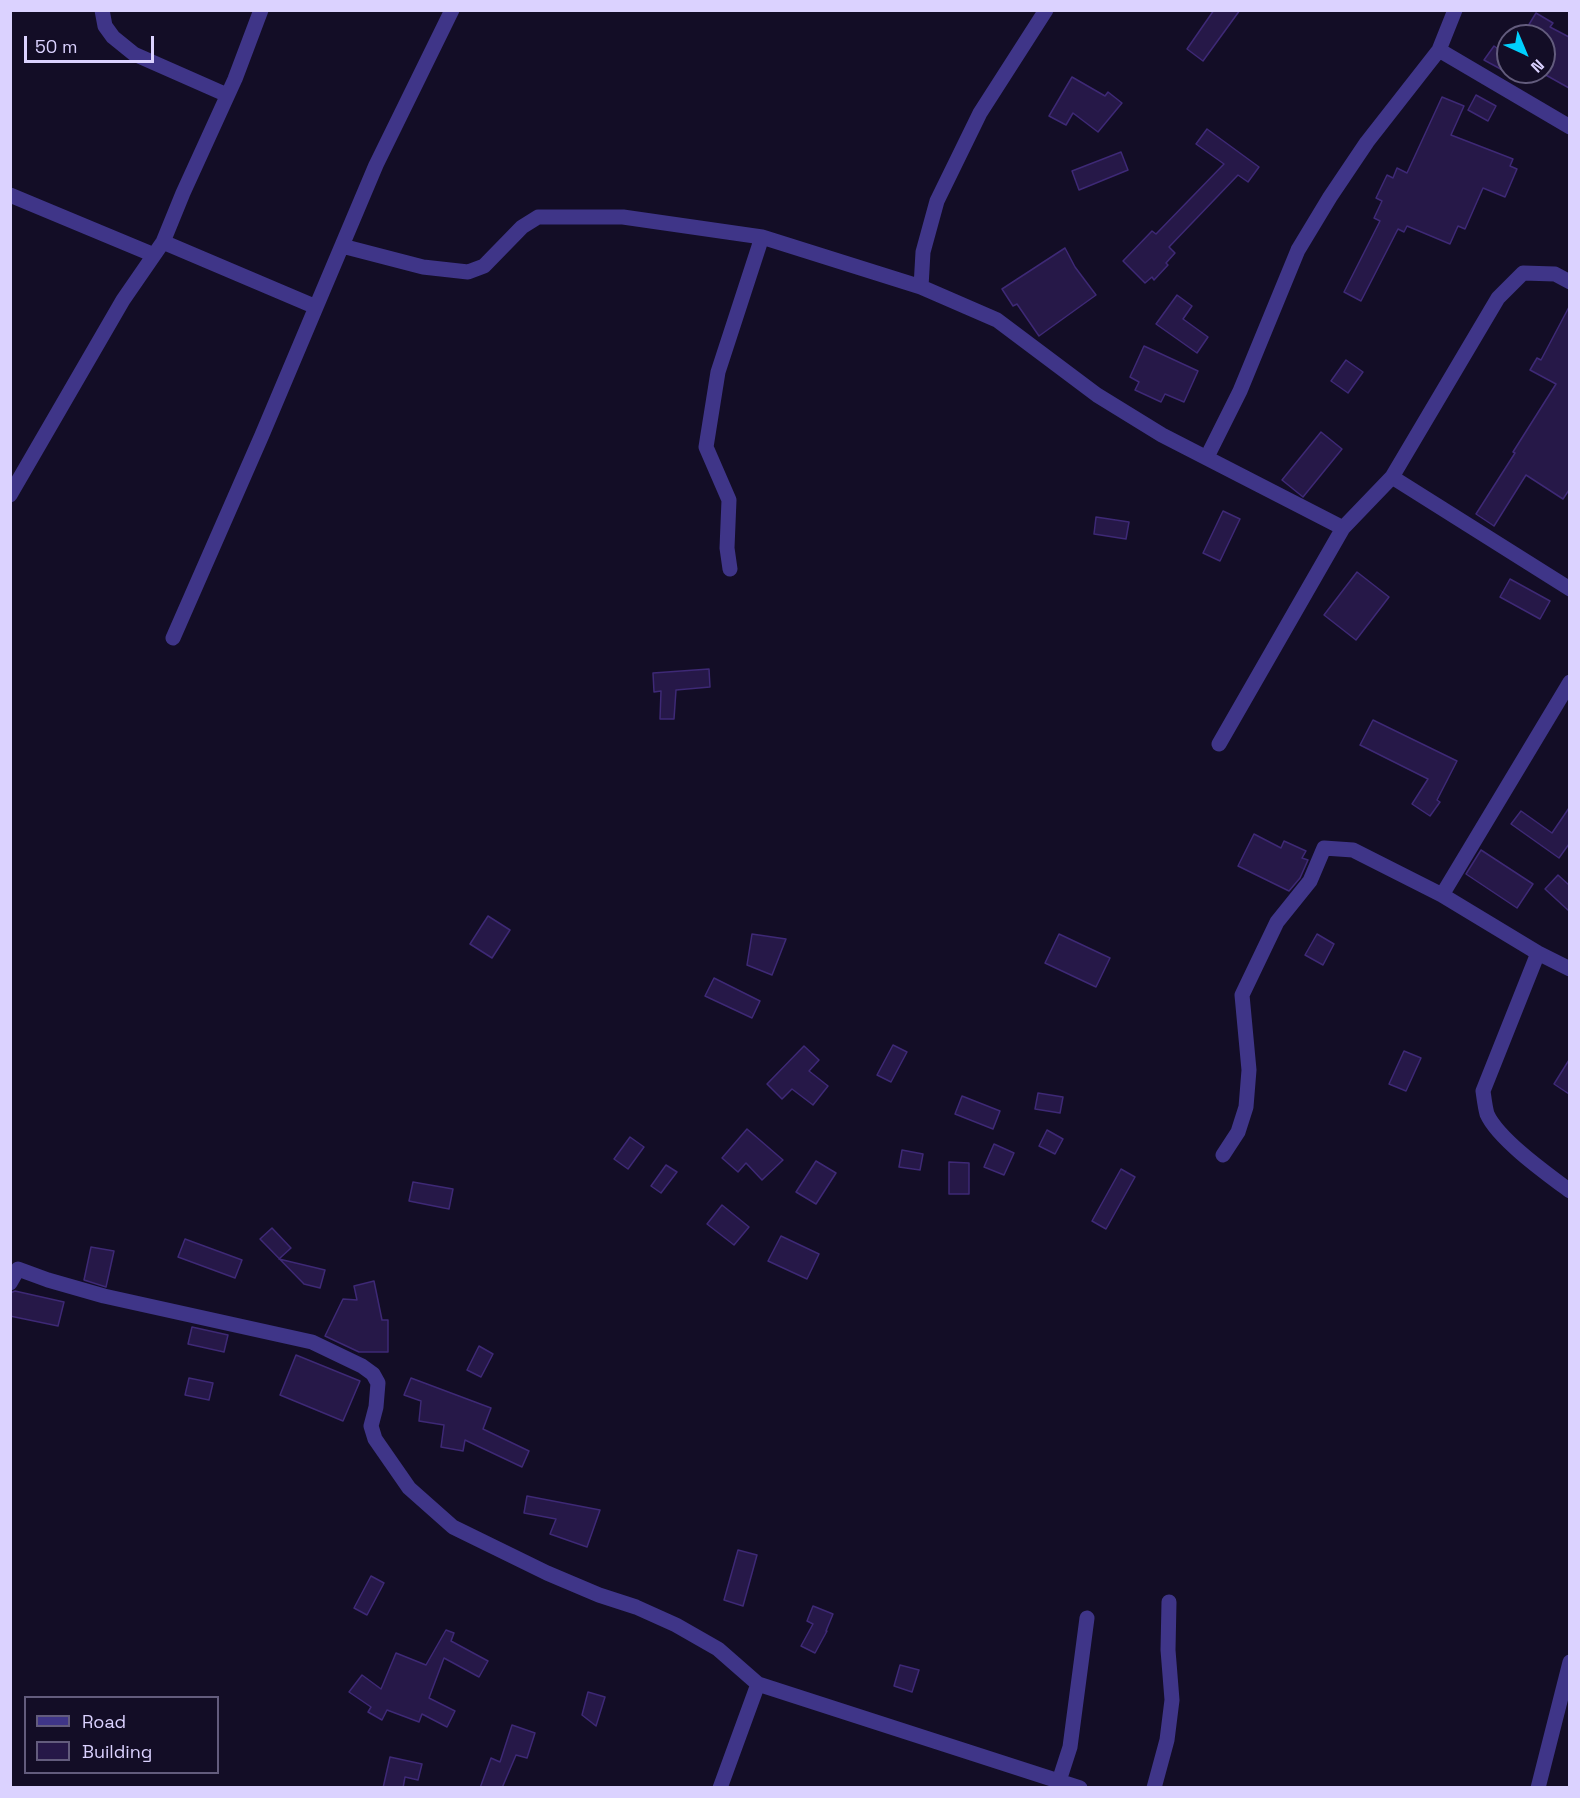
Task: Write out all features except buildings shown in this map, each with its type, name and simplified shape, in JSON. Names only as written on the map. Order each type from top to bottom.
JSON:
[{"type":"street","points":[[102,10],[105,26],[112,37],[134,54],[227,95]]},
{"type":"street","points":[[10,495],[123,300],[159,248],[235,79],[261,10]]},
{"type":"street","points":[[173,638],[376,165],[452,10]]},
{"type":"street","points":[[921,286],[923,252],[937,201],[980,113],[1046,10]]},
{"type":"street","points":[[1207,457],[1240,391],[1298,250],[1367,142],[1439,50],[1455,10]]},
{"type":"street","points":[[1439,50],[1569,127]]},
{"type":"street","points":[[10,195],[316,307]]},
{"type":"street","points":[[342,246],[423,267],[468,272],[484,266],[522,226],[538,217],[623,217],[762,237],[921,286],[997,320],[1097,394],[1162,435],[1343,528]]},
{"type":"street","points":[[730,569],[727,548],[729,500],[706,447],[718,372],[762,237]]},
{"type":"street","points":[[1219,744],[1343,528],[1392,477],[1498,298],[1523,273],[1555,274],[1569,282]]},
{"type":"street","points":[[1392,477],[1569,589]]},
{"type":"street","points":[[1442,895],[1569,682]]},
{"type":"street","points":[[1223,1155],[1238,1132],[1246,1107],[1249,1070],[1242,994],[1277,922],[1310,881],[1324,848],[1353,850],[1442,895],[1569,969]]},
{"type":"street","points":[[1538,952],[1483,1090],[1487,1113],[1496,1129],[1569,1191]]},
{"type":"street","points":[[10,1283],[14,1267],[48,1280],[104,1296],[312,1342],[362,1366],[373,1374],[378,1383],[376,1407],[371,1426],[375,1439],[410,1488],[453,1527],[547,1573],[676,1625],[718,1649],[758,1684],[1080,1788]]},
{"type":"street","points":[[1154,1788],[1167,1740],[1172,1700],[1168,1650],[1169,1602]]},
{"type":"street","points":[[1059,1781],[1070,1747],[1087,1618]]},
{"type":"street","points":[[1538,1788],[1569,1662]]},
{"type":"street","points":[[720,1788],[758,1684]]}]
